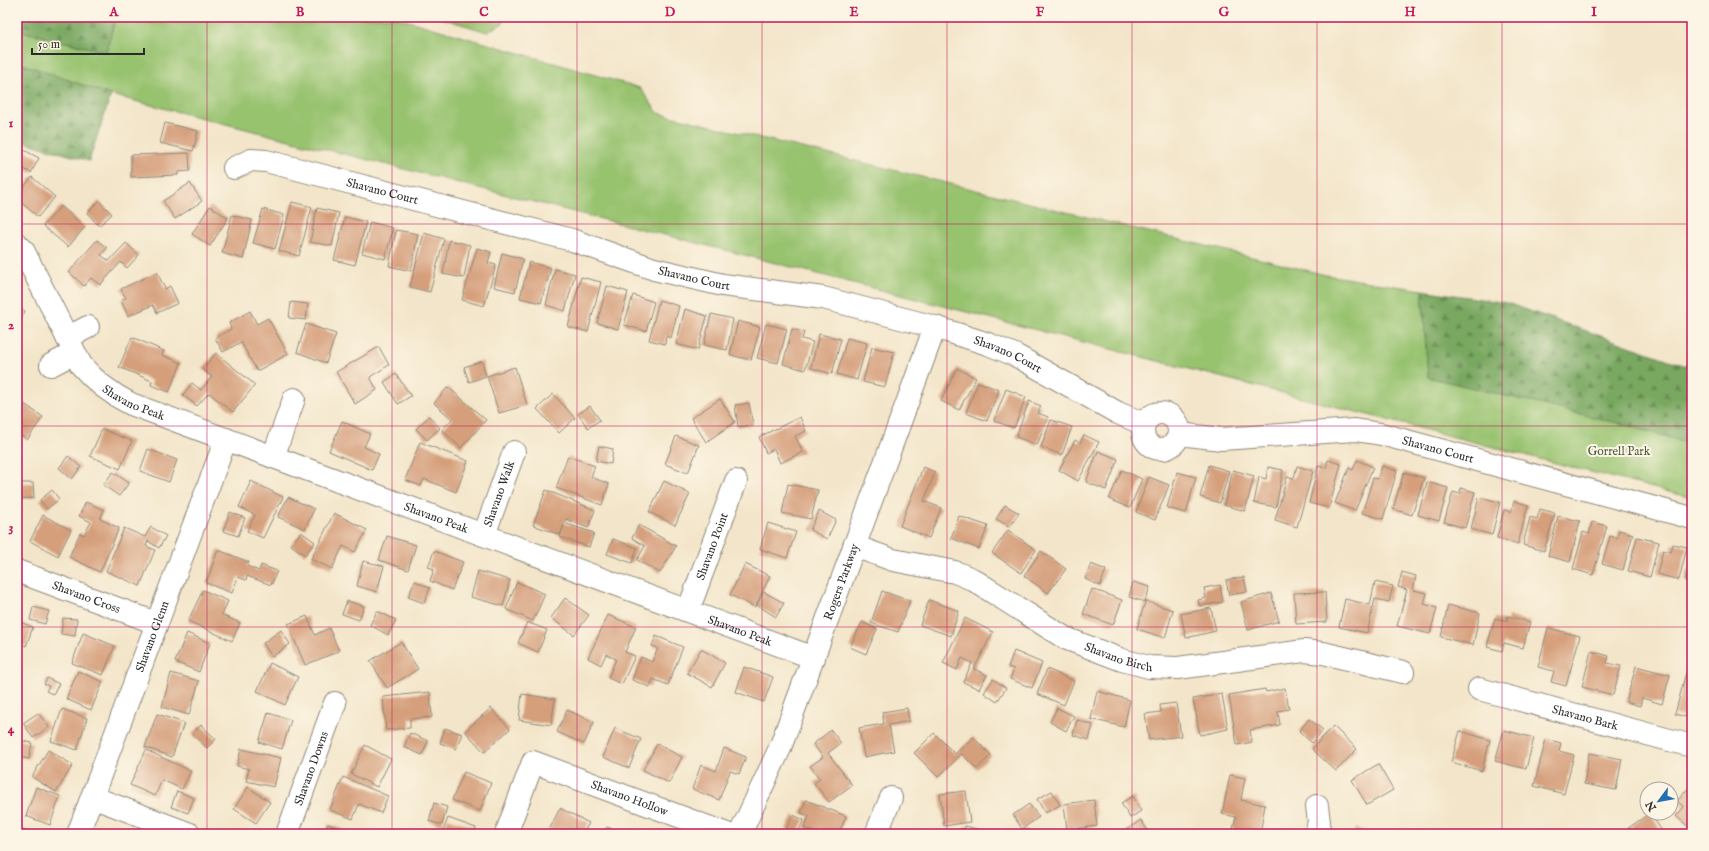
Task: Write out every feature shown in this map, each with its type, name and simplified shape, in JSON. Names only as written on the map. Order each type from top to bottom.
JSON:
[{"type":"street","name":"Shavano Court","points":[[234,168],[251,160],[266,161],[572,240],[654,269],[723,285],[823,298],[935,327],[988,344],[1015,355],[1118,413],[1144,424],[1153,414],[1166,413],[1176,421],[1179,434],[1222,439],[1355,430],[1381,434],[1692,518]]},
{"type":"street","name":"Shavano Peak","points":[[17,244],[23,250],[71,346],[95,381],[112,394],[131,404],[814,658]]},
{"type":"street","points":[[51,366],[88,327]]},
{"type":"street","name":"Rogers Parkway","points":[[740,834],[780,748],[935,327]]},
{"type":"street","points":[[273,457],[294,399]]},
{"type":"street","name":"Shavano Glenn","points":[[78,834],[226,439]]},
{"type":"street","name":"Shavano Walk","points":[[484,535],[514,452]]},
{"type":"street","name":"Shavano Point","points":[[688,611],[736,481]]},
{"type":"street","name":"Shavano Birch","points":[[854,546],[893,560],[955,572],[972,579],[1065,638],[1122,660],[1149,667],[1178,668],[1304,650],[1403,672]]},
{"type":"street","name":"Shavano Cross","points":[[17,571],[156,623]]},
{"type":"street","name":"Shavano Bark","points":[[1479,689],[1692,746]]},
{"type":"street","name":"Shavano Downs","points":[[287,834],[335,704]]},
{"type":"street","name":"Shavano Hollow","points":[[506,834],[533,762],[727,834]]},
{"type":"street","points":[[92,797],[190,834]]},
{"type":"street","points":[[876,834],[891,798]]},
{"type":"street","points":[[1316,834],[1319,822],[1317,806]]},
{"type":"green space","points":[[17,17],[116,17],[106,52],[17,30]]},
{"type":"green space","name":"Gorrell Park","points":[[116,17],[395,17],[640,88],[658,113],[1326,275],[1422,290],[1428,377],[1622,424],[1692,444],[1692,498],[744,255],[111,95],[17,62],[17,30],[106,52]]},
{"type":"green space","points":[[438,17],[502,17],[503,23],[487,32]]},
{"type":"green space","points":[[17,62],[111,95],[89,161],[17,140]]},
{"type":"green space","points":[[1422,290],[1507,303],[1692,368],[1692,444],[1622,424],[1428,377]]},
{"type":"building","points":[[165,123],[198,131],[193,151],[160,143]]},
{"type":"building","points":[[24,150],[39,158],[31,173],[17,165]]},
{"type":"building","points":[[189,153],[190,171],[178,172],[178,175],[131,177],[131,155]]},
{"type":"building","points":[[32,177],[55,197],[38,217],[17,199],[17,195]]},
{"type":"building","points":[[190,183],[202,201],[175,219],[163,201]]},
{"type":"building","points":[[99,201],[112,214],[99,226],[87,213]]},
{"type":"building","points":[[292,202],[312,207],[299,256],[279,251]]},
{"type":"building","points":[[61,206],[85,227],[68,247],[43,226]]},
{"type":"building","points":[[210,206],[228,218],[210,246],[192,234]]},
{"type":"building","points":[[317,208],[339,213],[332,246],[310,242]]},
{"type":"building","points":[[263,209],[284,215],[275,249],[253,243]]},
{"type":"building","points":[[232,215],[252,220],[243,259],[222,253]]},
{"type":"building","points":[[345,217],[366,222],[355,265],[334,260]]},
{"type":"building","points":[[370,222],[393,228],[385,259],[362,253]]},
{"type":"building","points":[[396,230],[418,234],[411,271],[389,266]]},
{"type":"building","points":[[424,233],[444,239],[430,292],[410,287]]},
{"type":"building","points":[[97,240],[107,248],[101,255],[109,261],[126,243],[139,255],[127,268],[121,262],[100,285],[91,278],[84,286],[69,272]]},
{"type":"building","points":[[449,240],[470,245],[464,278],[443,274]]},
{"type":"building","points":[[477,248],[491,252],[488,263],[496,265],[484,306],[462,300]]},
{"type":"building","points":[[502,253],[523,259],[515,292],[494,287]]},
{"type":"building","points":[[529,262],[551,268],[541,303],[520,298]]},
{"type":"building","points":[[555,269],[575,274],[565,311],[546,305]]},
{"type":"building","points":[[157,272],[165,289],[170,286],[178,303],[157,313],[153,305],[128,316],[121,300],[126,298],[121,289]]},
{"type":"building","points":[[581,277],[601,282],[588,332],[568,327]]},
{"type":"building","points":[[607,286],[628,292],[618,329],[597,323]]},
{"type":"building","points":[[633,295],[654,302],[646,331],[624,325]]},
{"type":"building","points":[[659,300],[679,306],[671,338],[666,336],[665,344],[649,340]]},
{"type":"building","points":[[291,302],[308,304],[306,320],[289,318]]},
{"type":"building","points":[[17,307],[25,311],[17,328]]},
{"type":"building","points":[[685,309],[707,316],[698,350],[676,344]]},
{"type":"building","points":[[250,311],[257,324],[268,318],[288,354],[257,371],[241,342],[223,352],[215,338],[231,329],[229,323]]},
{"type":"building","points":[[711,314],[733,319],[727,350],[704,345]]},
{"type":"building","points":[[738,321],[760,327],[751,360],[730,355]]},
{"type":"building","points":[[306,324],[336,334],[326,363],[297,352]]},
{"type":"building","points":[[766,324],[787,329],[778,363],[757,358]]},
{"type":"building","points":[[792,329],[804,332],[802,339],[813,342],[805,370],[783,364]]},
{"type":"building","points":[[819,334],[841,339],[832,374],[811,368]]},
{"type":"building","points":[[132,337],[164,351],[162,355],[181,363],[169,392],[151,385],[152,381],[119,367]]},
{"type":"building","points":[[847,338],[867,343],[857,380],[837,374]]},
{"type":"building","points":[[379,347],[389,365],[370,377],[377,390],[355,404],[336,372]]},
{"type":"building","points":[[872,347],[894,352],[885,387],[863,382]]},
{"type":"building","points":[[216,353],[255,385],[233,412],[209,393],[197,406],[183,395],[192,383],[201,390],[212,377],[202,369]]},
{"type":"building","points":[[482,361],[486,376],[469,382],[464,367]]},
{"type":"building","points":[[515,367],[527,405],[499,413],[487,376]]},
{"type":"building","points":[[957,368],[976,378],[959,410],[941,401]]},
{"type":"building","points":[[396,374],[411,396],[398,404],[384,382]]},
{"type":"building","points":[[978,382],[999,390],[987,421],[966,413]]},
{"type":"building","points":[[448,387],[486,420],[461,448],[442,430],[452,419],[434,403]]},
{"type":"building","points":[[1006,389],[1026,397],[1014,428],[994,421]]},
{"type":"building","points":[[553,394],[575,418],[559,433],[537,409]]},
{"type":"building","points":[[17,399],[43,417],[27,440],[17,432]]},
{"type":"building","points":[[720,399],[735,422],[706,442],[691,418]]},
{"type":"building","points":[[1029,401],[1041,406],[1038,413],[1048,417],[1037,445],[1016,437]]},
{"type":"building","points":[[749,403],[753,425],[738,427],[735,405]]},
{"type":"building","points":[[590,406],[600,420],[588,428],[578,414]]},
{"type":"building","points":[[429,416],[440,428],[427,440],[416,429]]},
{"type":"building","points":[[800,417],[806,431],[795,436],[803,452],[780,463],[774,449],[766,453],[759,437]]},
{"type":"building","points":[[1051,420],[1072,427],[1062,455],[1041,447]]},
{"type":"building","points":[[342,421],[370,434],[364,447],[379,454],[372,470],[329,451]]},
{"type":"building","points":[[102,429],[132,441],[120,469],[90,456]]},
{"type":"building","points":[[1084,435],[1099,442],[1078,481],[1059,470],[1075,440],[1080,443]]},
{"type":"building","points":[[676,436],[699,445],[688,473],[665,464]]},
{"type":"building","points":[[420,442],[468,461],[456,492],[424,479],[421,486],[405,480]]},
{"type":"building","points":[[599,446],[613,449],[611,464],[596,461]]},
{"type":"building","points":[[148,449],[177,460],[169,482],[140,471]]},
{"type":"building","points":[[1098,451],[1118,459],[1106,490],[1086,482]]},
{"type":"building","points":[[68,456],[81,467],[72,479],[59,468]]},
{"type":"building","points":[[568,456],[595,466],[591,477],[609,484],[602,505],[556,488]]},
{"type":"building","points":[[1328,460],[1341,464],[1329,508],[1309,503],[1318,466],[1326,468]]},
{"type":"building","points":[[1357,460],[1373,467],[1355,511],[1335,503],[1349,468],[1353,470]]},
{"type":"building","points":[[1209,465],[1229,471],[1220,503],[1200,497]]},
{"type":"building","points":[[1297,466],[1313,471],[1297,527],[1275,520],[1287,477],[1294,478]]},
{"type":"building","points":[[1382,466],[1397,471],[1383,519],[1362,513],[1373,478],[1378,479]]},
{"type":"building","points":[[923,467],[935,472],[924,501],[941,508],[929,538],[900,526]]},
{"type":"building","points":[[1268,467],[1283,470],[1276,507],[1254,503],[1259,477],[1266,479]]},
{"type":"building","points":[[1122,470],[1142,479],[1130,508],[1109,499]]},
{"type":"building","points":[[1233,470],[1254,476],[1245,511],[1224,505]]},
{"type":"building","points":[[113,472],[129,483],[119,496],[103,485]]},
{"type":"building","points":[[1177,472],[1196,477],[1186,513],[1167,508]]},
{"type":"building","points":[[1404,472],[1424,478],[1412,515],[1393,509]]},
{"type":"building","points":[[1149,477],[1169,485],[1155,520],[1136,512]]},
{"type":"building","points":[[251,481],[283,497],[263,538],[247,531],[255,515],[239,507]]},
{"type":"building","points":[[664,481],[690,494],[675,525],[649,512]]},
{"type":"building","points":[[1427,482],[1448,488],[1439,521],[1418,515]]},
{"type":"building","points":[[17,483],[33,483],[34,498],[18,499]]},
{"type":"building","points":[[788,484],[818,490],[811,519],[782,513]]},
{"type":"building","points":[[1461,488],[1475,492],[1465,528],[1444,522],[1453,492],[1460,494]]},
{"type":"building","points":[[52,490],[59,499],[47,509],[40,500]]},
{"type":"building","points":[[546,490],[595,510],[588,528],[566,519],[564,523],[594,533],[589,547],[560,537],[564,525],[560,535],[533,525]]},
{"type":"building","points":[[288,497],[314,509],[305,529],[278,517]]},
{"type":"building","points":[[1479,497],[1500,502],[1492,535],[1471,529]]},
{"type":"building","points":[[1514,501],[1528,505],[1518,544],[1497,538],[1504,510],[1511,512]]},
{"type":"building","points":[[86,502],[104,510],[100,519],[119,528],[100,572],[69,557],[80,533],[84,535],[91,522],[79,516]]},
{"type":"building","points":[[1005,505],[1019,513],[1010,527],[996,519]]},
{"type":"building","points":[[17,508],[22,511],[17,523]]},
{"type":"building","points":[[1540,509],[1555,513],[1544,551],[1523,545],[1530,517],[1537,519]]},
{"type":"building","points":[[819,511],[836,520],[827,539],[810,530]]},
{"type":"building","points":[[230,512],[245,518],[238,536],[223,531]]},
{"type":"building","points":[[334,513],[367,530],[355,552],[343,546],[332,569],[311,559]]},
{"type":"building","points":[[43,515],[71,530],[58,556],[30,541]]},
{"type":"building","points":[[959,516],[988,526],[979,549],[951,538]]},
{"type":"building","points":[[1558,516],[1580,521],[1570,562],[1548,556]]},
{"type":"building","points":[[1592,522],[1607,526],[1593,575],[1573,569],[1583,532],[1589,534]]},
{"type":"building","points":[[768,523],[796,532],[787,558],[760,549]]},
{"type":"building","points":[[639,525],[676,546],[660,573],[637,560],[645,546],[632,538]]},
{"type":"building","points":[[151,527],[166,536],[159,548],[148,541],[146,546],[155,550],[140,586],[106,571],[124,528],[145,537]]},
{"type":"building","points":[[1008,530],[1036,550],[1021,573],[992,553]]},
{"type":"building","points":[[1619,530],[1633,534],[1623,570],[1602,564],[1610,536],[1617,538]]},
{"type":"building","points":[[301,532],[315,542],[305,555],[291,545]]},
{"type":"building","points":[[387,536],[416,545],[408,570],[379,560]]},
{"type":"building","points":[[1637,537],[1659,542],[1650,577],[1628,571]]},
{"type":"building","points":[[613,539],[637,548],[632,563],[607,554]]},
{"type":"building","points":[[1673,544],[1687,547],[1679,580],[1657,574],[1663,550],[1671,552]]},
{"type":"building","points":[[218,550],[249,562],[247,566],[259,571],[261,565],[277,571],[271,585],[247,576],[246,580],[238,577],[232,593],[206,583]]},
{"type":"building","points":[[434,551],[463,562],[452,590],[430,581],[434,569],[428,567]]},
{"type":"building","points":[[1041,551],[1066,569],[1048,593],[1024,576]]},
{"type":"building","points":[[1692,557],[1692,583],[1685,581]]},
{"type":"building","points":[[363,561],[384,566],[377,592],[357,586]]},
{"type":"building","points":[[745,564],[770,576],[755,607],[730,595]]},
{"type":"building","points":[[1091,564],[1106,570],[1100,586],[1085,579]]},
{"type":"building","points":[[478,571],[510,580],[503,606],[471,597]]},
{"type":"building","points":[[1402,572],[1416,576],[1413,590],[1427,593],[1424,604],[1437,608],[1430,634],[1397,626],[1407,590],[1398,587]]},
{"type":"building","points":[[1244,577],[1247,592],[1229,595],[1226,580]]},
{"type":"building","points":[[415,581],[430,588],[424,603],[408,597]]},
{"type":"building","points":[[517,582],[545,594],[533,621],[506,609]]},
{"type":"building","points":[[1133,582],[1150,587],[1145,601],[1173,610],[1165,638],[1137,629],[1145,602],[1129,597]]},
{"type":"building","points":[[1375,582],[1393,586],[1389,602],[1375,599],[1367,633],[1339,627],[1345,599],[1370,605]]},
{"type":"building","points":[[1220,585],[1223,602],[1200,606],[1198,600],[1206,598],[1204,588]]},
{"type":"building","points":[[1092,589],[1122,600],[1113,625],[1083,614]]},
{"type":"building","points":[[203,590],[228,601],[222,615],[240,623],[232,641],[188,621]]},
{"type":"building","points":[[882,591],[910,601],[898,632],[871,623]]},
{"type":"building","points":[[764,592],[784,603],[776,617],[757,605]]},
{"type":"building","points":[[1325,592],[1327,622],[1296,624],[1294,593]]},
{"type":"building","points":[[1271,593],[1279,621],[1248,630],[1241,602]]},
{"type":"building","points":[[565,598],[589,615],[574,635],[551,618]]},
{"type":"building","points":[[929,600],[959,611],[951,636],[920,625]]},
{"type":"building","points":[[347,601],[364,606],[359,620],[342,614]]},
{"type":"building","points":[[1448,605],[1480,613],[1473,645],[1441,637]]},
{"type":"building","points":[[33,607],[49,611],[45,624],[30,620]]},
{"type":"building","points":[[1211,608],[1216,631],[1186,638],[1181,614]]},
{"type":"building","points":[[377,611],[396,620],[388,635],[370,625]]},
{"type":"building","points":[[608,615],[636,627],[625,652],[635,656],[622,684],[608,678],[616,659],[606,654],[601,665],[588,658]]},
{"type":"building","points":[[307,616],[315,635],[329,628],[339,651],[305,665],[288,624]]},
{"type":"building","points":[[1508,616],[1530,622],[1523,648],[1504,643],[1502,651],[1487,647],[1495,618],[1507,621]]},
{"type":"building","points":[[63,618],[77,619],[75,636],[61,634]]},
{"type":"building","points":[[965,618],[993,632],[974,669],[987,675],[979,689],[963,682],[972,663],[962,658],[957,670],[943,663]]},
{"type":"building","points":[[17,621],[33,627],[26,646],[17,643]]},
{"type":"building","points":[[527,622],[547,630],[538,652],[518,643]]},
{"type":"building","points":[[862,622],[877,629],[866,654],[850,647]]},
{"type":"building","points":[[1548,628],[1580,636],[1566,686],[1551,682],[1554,671],[1538,667]]},
{"type":"building","points":[[281,630],[290,644],[272,657],[263,643]]},
{"type":"building","points":[[83,633],[115,646],[103,675],[72,663]]},
{"type":"building","points":[[187,633],[210,643],[199,672],[175,662]]},
{"type":"building","points":[[656,636],[683,647],[668,685],[653,679],[650,687],[632,680],[641,657],[652,662],[658,648],[652,646]]},
{"type":"building","points":[[401,642],[418,669],[387,688],[370,661]]},
{"type":"building","points":[[701,649],[725,663],[712,687],[687,673]]},
{"type":"building","points":[[1014,651],[1042,663],[1032,688],[1010,679],[1014,669],[1008,667]]},
{"type":"building","points":[[1591,651],[1609,656],[1607,663],[1621,666],[1613,695],[1582,687]]},
{"type":"building","points":[[1689,661],[1692,662],[1692,713],[1690,718],[1675,714]]},
{"type":"building","points":[[270,663],[298,677],[285,705],[257,691]]},
{"type":"building","points":[[1636,666],[1670,675],[1662,704],[1642,698],[1640,706],[1626,702]]},
{"type":"building","points":[[744,667],[773,677],[764,702],[736,692]]},
{"type":"building","points":[[1047,669],[1074,681],[1064,705],[1037,694]]},
{"type":"building","points":[[78,671],[103,682],[91,710],[66,699]]},
{"type":"building","points":[[171,673],[199,681],[189,715],[162,707]]},
{"type":"building","points":[[47,678],[59,684],[53,694],[46,691],[49,686],[44,684]]},
{"type":"building","points":[[993,679],[1006,688],[997,702],[984,693]]},
{"type":"building","points":[[1285,688],[1289,709],[1278,711],[1280,725],[1250,730],[1252,742],[1237,745],[1229,695],[1265,689],[1266,692]]},
{"type":"building","points":[[1097,691],[1130,700],[1124,727],[1091,719]]},
{"type":"building","points":[[430,692],[432,717],[410,719],[410,728],[386,730],[383,697]]},
{"type":"building","points":[[522,694],[555,699],[551,725],[519,720]]},
{"type":"building","points":[[1222,694],[1228,729],[1200,735],[1193,699]]},
{"type":"building","points":[[1176,703],[1181,736],[1149,740],[1145,714],[1161,712],[1160,705]]},
{"type":"building","points":[[491,708],[510,729],[484,752],[465,731]]},
{"type":"building","points":[[907,708],[909,721],[889,725],[894,751],[864,757],[859,728],[884,724],[882,712]]},
{"type":"building","points":[[1057,708],[1074,716],[1066,731],[1050,722]]},
{"type":"building","points":[[62,709],[87,718],[77,750],[51,741]]},
{"type":"building","points":[[567,710],[594,722],[584,744],[557,732]]},
{"type":"building","points":[[38,713],[49,727],[33,738],[23,723]]},
{"type":"building","points":[[268,713],[291,720],[282,749],[259,742]]},
{"type":"building","points":[[157,714],[184,723],[172,757],[145,747]]},
{"type":"building","points":[[1309,719],[1323,730],[1312,743],[1299,731]]},
{"type":"building","points":[[1077,720],[1093,725],[1089,740],[1073,735]]},
{"type":"building","points":[[201,725],[216,739],[207,748],[192,734]]},
{"type":"building","points":[[1333,726],[1357,749],[1336,771],[1312,749]]},
{"type":"building","points":[[445,728],[462,734],[456,749],[440,743]]},
{"type":"building","points":[[615,728],[641,739],[629,768],[603,757]]},
{"type":"building","points":[[831,730],[841,743],[828,753],[852,785],[829,802],[814,783],[820,779],[810,766],[823,757],[813,744]]},
{"type":"building","points":[[1504,730],[1534,738],[1526,769],[1495,761]]},
{"type":"building","points":[[1460,731],[1490,740],[1482,771],[1451,762]]},
{"type":"building","points":[[410,733],[428,741],[422,755],[404,747]]},
{"type":"building","points":[[934,733],[955,754],[973,737],[991,755],[977,769],[962,754],[938,777],[914,753]]},
{"type":"building","points":[[1546,739],[1561,743],[1559,751],[1574,755],[1564,794],[1534,786]]},
{"type":"building","points":[[18,740],[32,743],[29,759],[17,757]]},
{"type":"building","points":[[657,744],[682,757],[669,783],[643,770]]},
{"type":"building","points":[[365,745],[391,759],[377,787],[351,774]]},
{"type":"building","points":[[724,748],[746,757],[739,774],[730,771],[719,800],[692,789],[701,765],[716,771]]},
{"type":"building","points":[[241,749],[281,758],[274,787],[246,781],[249,769],[237,766]]},
{"type":"building","points":[[48,750],[73,765],[56,792],[32,777]]},
{"type":"building","points":[[146,750],[191,771],[182,789],[162,780],[155,796],[130,785]]},
{"type":"building","points":[[1589,753],[1622,759],[1616,790],[1584,784]]},
{"type":"building","points":[[1378,764],[1393,790],[1367,805],[1352,780]]},
{"type":"building","points":[[464,772],[491,783],[480,811],[452,800]]},
{"type":"building","points":[[1230,775],[1245,778],[1241,800],[1265,805],[1260,834],[1232,833],[1236,817],[1222,814]]},
{"type":"building","points":[[343,777],[388,796],[381,813],[359,804],[353,819],[330,810]]},
{"type":"building","points":[[1692,784],[1692,830],[1679,819],[1679,813],[1684,807],[1679,803],[1679,799]]},
{"type":"building","points":[[36,787],[60,796],[50,825],[26,816]]},
{"type":"building","points":[[248,787],[270,802],[256,823],[234,809]]},
{"type":"building","points":[[177,791],[194,798],[188,813],[171,807]]},
{"type":"building","points":[[966,791],[970,822],[944,826],[940,794]]},
{"type":"building","points":[[1052,791],[1060,805],[1045,813],[1037,799]]},
{"type":"building","points":[[1133,796],[1141,811],[1130,818],[1121,803]]},
{"type":"building","points":[[806,800],[846,816],[839,834],[810,834],[812,831],[804,828],[809,816],[801,813]]},
{"type":"building","points":[[1094,800],[1097,826],[1067,830],[1064,804]]},
{"type":"building","points":[[434,803],[447,807],[442,825],[429,821]]},
{"type":"building","points":[[1029,804],[1039,817],[1022,829],[1013,815]]},
{"type":"building","points":[[560,808],[589,823],[583,834],[551,834],[548,832]]},
{"type":"building","points":[[793,815],[804,820],[797,834],[786,829]]},
{"type":"building","points":[[448,818],[476,828],[474,834],[442,834]]},
{"type":"building","points":[[1141,820],[1150,834],[1120,834]]},
{"type":"building","points":[[1639,821],[1655,821],[1664,834],[1631,834],[1627,829]]},
{"type":"building","points":[[328,824],[356,834],[325,834]]},
{"type":"building","points":[[965,826],[981,830],[980,834],[963,834]]},
{"type":"building","points":[[607,827],[626,834],[604,834]]},
{"type":"building","points":[[1356,828],[1372,834],[1354,834]]},
{"type":"building","points":[[22,829],[33,834],[19,834]]},
{"type":"building","points":[[1024,829],[1031,834],[1020,834]]}]
